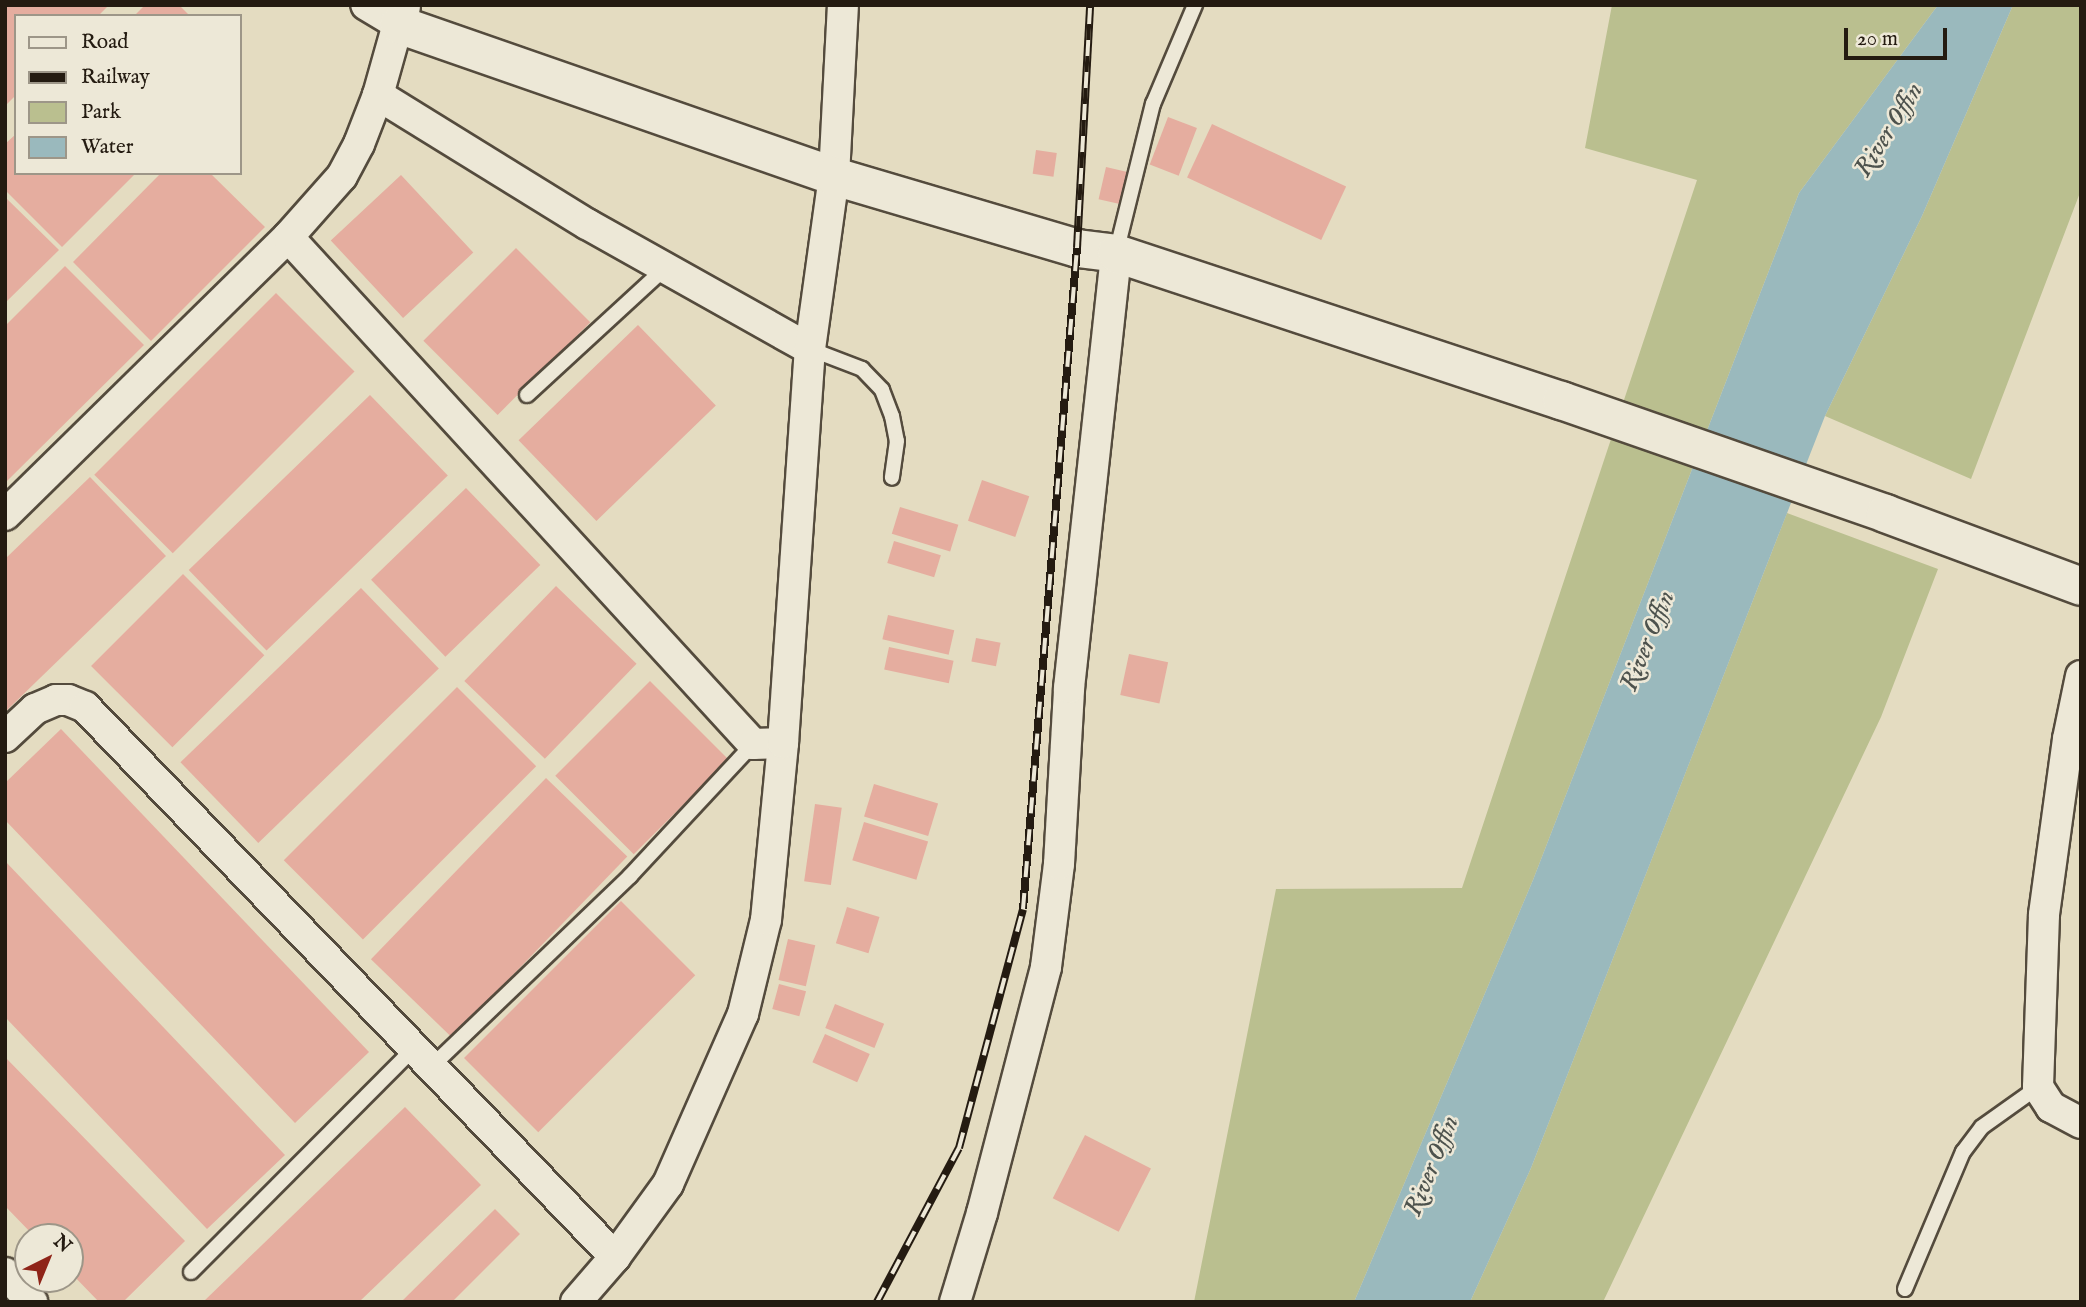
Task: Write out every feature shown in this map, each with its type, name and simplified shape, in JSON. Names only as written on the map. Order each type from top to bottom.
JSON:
[{"type":"street","points":[[366,5],[834,176],[1077,248],[1116,253],[1561,400],[1885,513],[2081,586]]},
{"type":"street","points":[[576,1302],[615,1257],[668,1184],[743,1014],[766,919],[783,743],[810,349],[834,176],[843,5]]},
{"type":"street","points":[[5,515],[288,237],[342,176],[359,144],[378,95],[399,15]]},
{"type":"street","points":[[378,95],[587,224],[810,349]]},
{"type":"street","points":[[288,237],[753,744],[783,743]]},
{"type":"street","points":[[955,1302],[982,1213],[1046,967],[1059,864],[1069,688],[1116,253]]},
{"type":"street","points":[[2081,676],[2068,739],[2044,915],[2038,1087],[2050,1107],[2081,1123]]},
{"type":"street","points":[[5,737],[35,709],[56,700],[68,700],[85,707],[615,1257]]},
{"type":"street","points":[[5,1273],[33,1302]]},
{"type":"lane","points":[[1116,253],[1153,104],[1195,5]]},
{"type":"lane","points":[[527,395],[665,268]]},
{"type":"lane","points":[[810,349],[862,369],[882,390],[892,416],[897,441],[892,478]]},
{"type":"lane","points":[[191,1272],[422,1057],[630,876],[753,744]]},
{"type":"lane","points":[[1905,1289],[1963,1152],[1982,1127],[2038,1087]]},
{"type":"green space","points":[[1612,5],[1938,5],[1799,193],[1533,880],[1354,1302],[1194,1302],[1276,889],[1462,888],[1697,180],[1585,148]]},
{"type":"green space","points":[[2013,5],[2081,5],[2081,190],[1971,479],[1825,416],[1922,216]]},
{"type":"green space","points":[[1787,513],[1938,569],[1881,717],[1603,1302],[1470,1302],[1531,1168]]},
{"type":"water","name":"River Offin","points":[[1938,5],[2013,5],[1922,216],[1825,416],[1531,1168],[1470,1302],[1354,1302],[1533,880],[1799,193]]},
{"type":"building","points":[[5,5],[109,5],[100,14],[14,14],[14,97],[5,106]]},
{"type":"building","points":[[145,5],[179,5],[188,14],[136,14]]},
{"type":"building","points":[[1168,117],[1197,128],[1179,176],[1150,165]]},
{"type":"building","points":[[1212,124],[1346,187],[1321,240],[1187,177]]},
{"type":"building","points":[[14,136],[14,175],[134,175],[62,247],[5,190],[5,144]]},
{"type":"building","points":[[1036,150],[1057,153],[1053,177],[1033,174]]},
{"type":"building","points":[[1106,167],[1128,172],[1121,204],[1099,199]]},
{"type":"building","points":[[159,175],[212,175],[265,227],[151,341],[73,262]]},
{"type":"building","points":[[401,175],[473,253],[403,318],[331,240]]},
{"type":"building","points":[[5,197],[59,250],[5,303]]},
{"type":"building","points":[[516,248],[590,322],[498,415],[423,341]]},
{"type":"building","points":[[65,266],[144,345],[5,483],[5,326]]},
{"type":"building","points":[[276,293],[354,371],[173,553],[94,475]]},
{"type":"building","points":[[638,325],[716,406],[596,521],[519,440]]},
{"type":"building","points":[[370,395],[448,476],[267,651],[189,570]]},
{"type":"building","points":[[90,477],[166,556],[5,712],[5,559]]},
{"type":"building","points":[[982,480],[1029,496],[1015,537],[968,521]]},
{"type":"building","points":[[466,488],[540,565],[445,657],[371,580]]},
{"type":"building","points":[[900,507],[958,525],[950,552],[892,534]]},
{"type":"building","points":[[894,541],[941,555],[934,577],[887,563]]},
{"type":"building","points":[[183,574],[264,655],[172,747],[91,666]]},
{"type":"building","points":[[556,586],[637,664],[545,759],[464,681]]},
{"type":"building","points":[[361,588],[439,669],[258,843],[180,762]]},
{"type":"building","points":[[888,615],[954,630],[949,655],[882,639]]},
{"type":"building","points":[[976,638],[1001,643],[996,666],[971,662]]},
{"type":"building","points":[[889,647],[954,661],[949,683],[884,669]]},
{"type":"building","points":[[1129,654],[1168,662],[1159,703],[1120,695]]},
{"type":"building","points":[[650,681],[728,759],[634,854],[555,776]]},
{"type":"building","points":[[457,687],[536,766],[363,939],[284,860]]},
{"type":"building","points":[[61,729],[369,1052],[295,1123],[5,820],[5,783]]},
{"type":"building","points":[[546,778],[627,856],[452,1038],[371,959]]},
{"type":"building","points":[[874,784],[938,804],[928,836],[864,817]]},
{"type":"building","points":[[815,804],[842,808],[831,885],[804,881]]},
{"type":"building","points":[[864,822],[928,842],[916,880],[852,860]]},
{"type":"building","points":[[5,861],[285,1155],[207,1229],[5,1017]]},
{"type":"building","points":[[621,901],[695,975],[538,1132],[464,1058]]},
{"type":"building","points":[[847,907],[880,917],[868,953],[836,943]]},
{"type":"building","points":[[788,939],[815,945],[806,986],[779,980]]},
{"type":"building","points":[[779,984],[806,991],[799,1016],[772,1009]]},
{"type":"building","points":[[835,1004],[884,1024],[874,1048],[825,1028]]},
{"type":"building","points":[[825,1034],[870,1054],[857,1082],[812,1062]]},
{"type":"building","points":[[5,1057],[185,1241],[123,1302],[99,1302],[84,1286],[84,1223],[21,1223],[5,1206]]},
{"type":"building","points":[[405,1107],[481,1185],[359,1302],[203,1302]]},
{"type":"building","points":[[1085,1135],[1151,1169],[1119,1232],[1053,1198]]},
{"type":"building","points":[[495,1209],[520,1234],[452,1302],[401,1302]]},
{"type":"railway","points":[[877,1302],[959,1148],[1023,909],[1077,248],[1090,5]]}]
